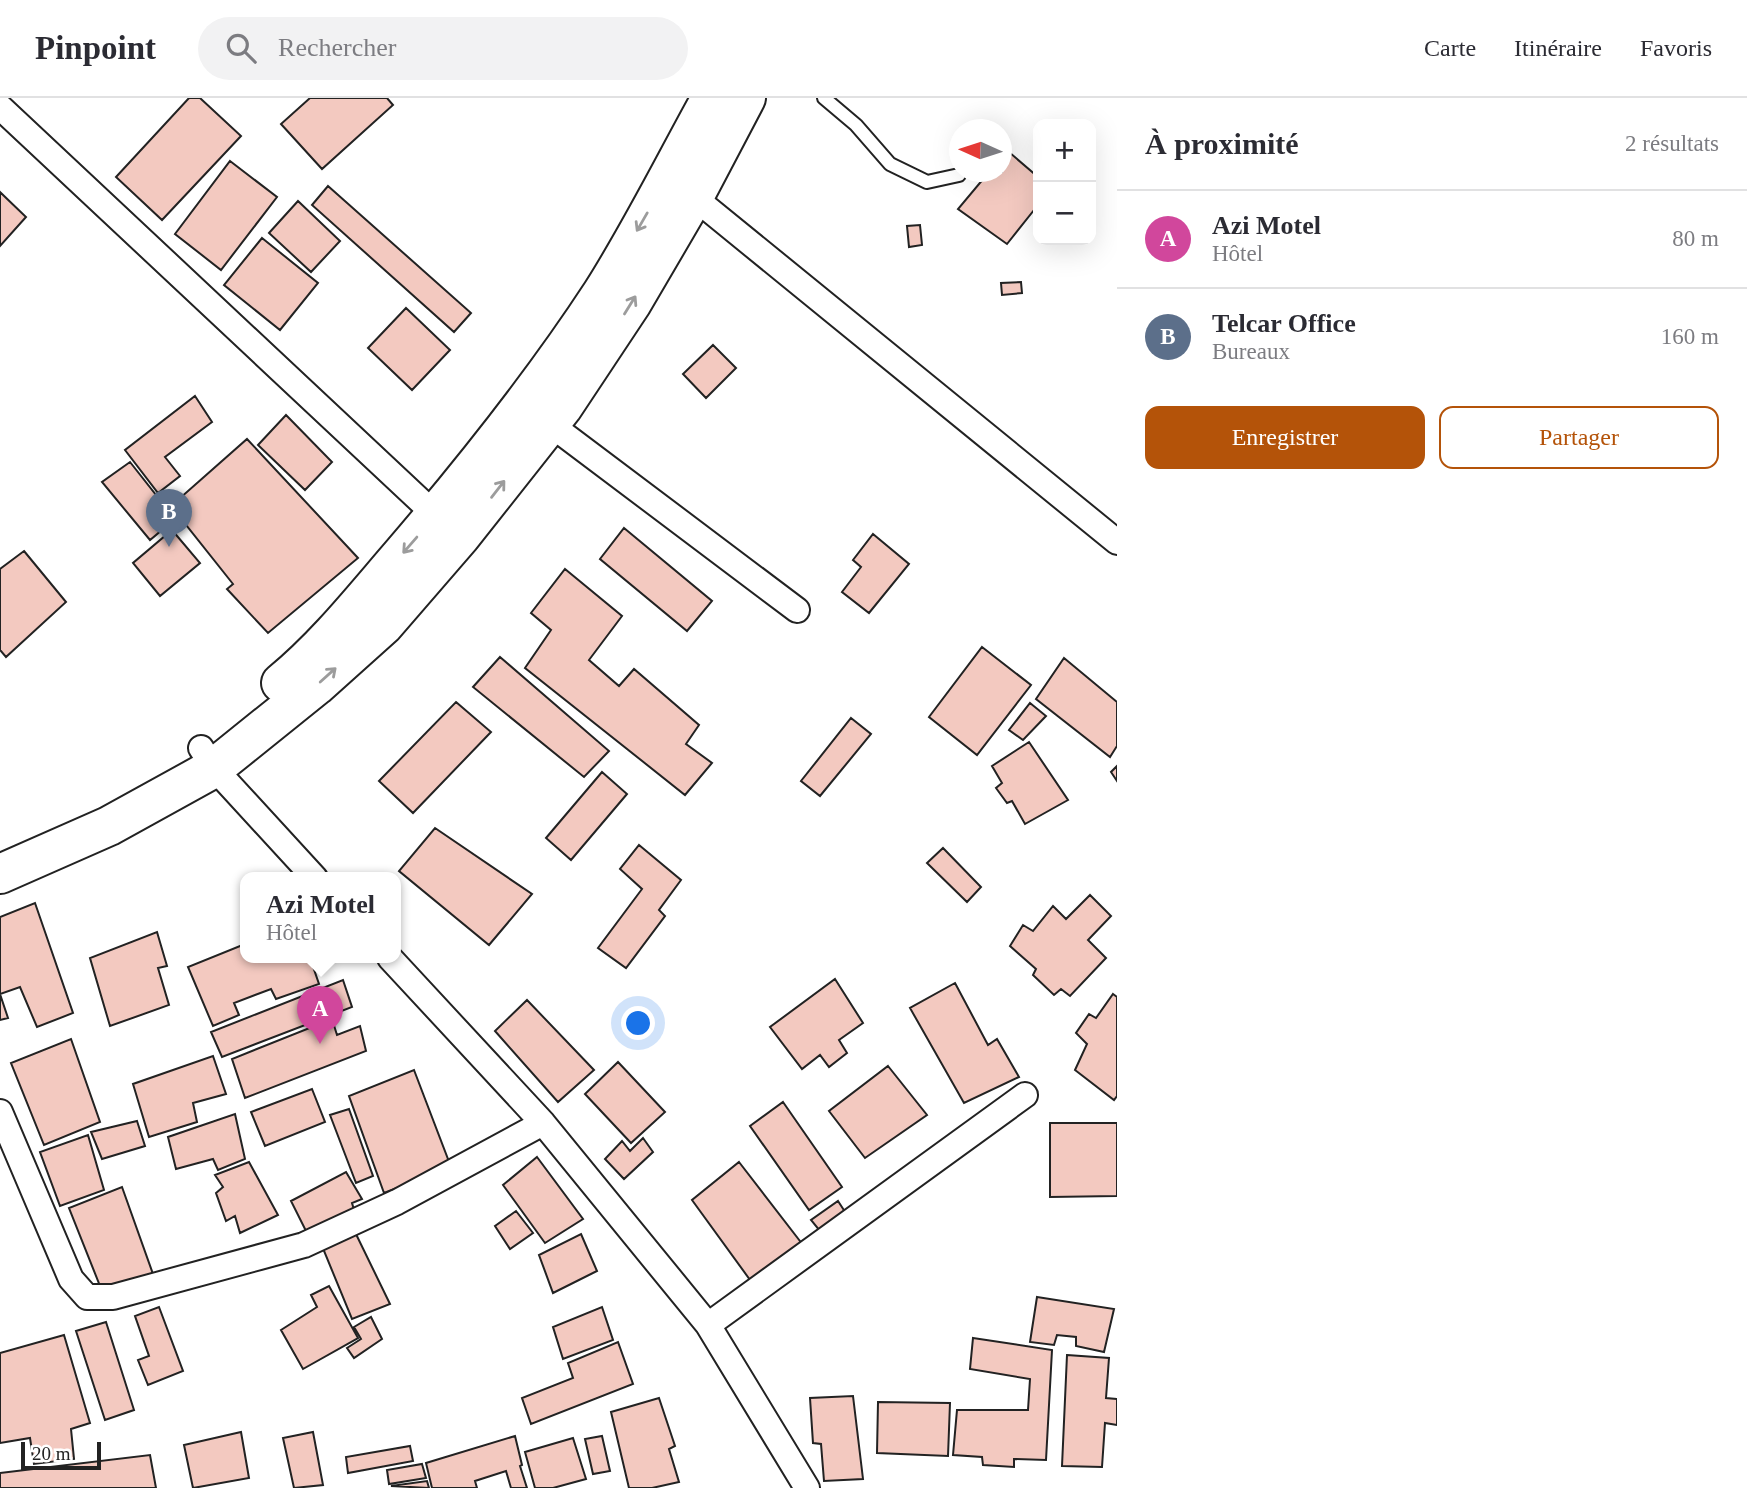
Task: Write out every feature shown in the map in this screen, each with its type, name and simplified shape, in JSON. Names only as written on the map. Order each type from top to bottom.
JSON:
[{"type":"highway","points":[[681,187],[711,98]]},
{"type":"highway","points":[[0,874],[109,826],[207,758],[300,667],[360,603],[448,526],[536,414],[602,292],[746,98]]},
{"type":"highway","points":[[0,848],[207,758]]},
{"type":"street","points":[[0,107],[448,526]]},
{"type":"street","points":[[681,187],[1117,542]]},
{"type":"street","points":[[536,414],[797,610]]},
{"type":"street","points":[[207,758],[310,872]]},
{"type":"street","points":[[395,963],[543,1123],[708,1325],[807,1488]]},
{"type":"street","points":[[708,1325],[1025,1095]]},
{"type":"street","points":[[0,1112],[71,1279],[87,1297],[113,1297],[304,1245],[397,1202],[543,1123]]},
{"type":"lane","points":[[824,98],[856,125],[890,164],[927,182],[949,177]]},
{"type":"building","points":[[189,98],[200,98],[241,136],[162,220],[116,177]]},
{"type":"building","points":[[310,98],[387,98],[393,105],[322,169],[281,124]]},
{"type":"building","points":[[1012,155],[1033,173],[1033,211],[1007,244],[958,209],[981,182],[1012,182]]},
{"type":"building","points":[[230,161],[277,197],[221,270],[175,234]]},
{"type":"building","points":[[328,186],[471,313],[454,332],[312,205]]},
{"type":"building","points":[[0,192],[26,217],[0,246]]},
{"type":"building","points":[[298,201],[340,241],[311,272],[269,233]]},
{"type":"building","points":[[920,225],[922,245],[909,247],[907,226]]},
{"type":"building","points":[[262,238],[318,283],[280,330],[224,285]]},
{"type":"building","points":[[1021,282],[1022,293],[1002,295],[1001,283]]},
{"type":"building","points":[[406,308],[450,350],[412,390],[368,348]]},
{"type":"building","points":[[713,345],[736,368],[706,398],[683,374]]},
{"type":"building","points":[[195,396],[212,422],[165,457],[180,476],[158,493],[125,450]]},
{"type":"building","points":[[286,415],[332,462],[305,490],[258,445]]},
{"type":"building","points":[[247,439],[358,558],[268,633],[227,589],[233,584],[171,506]]},
{"type":"building","points":[[130,462],[175,519],[150,540],[102,482]]},
{"type":"building","points":[[624,528],[712,601],[687,631],[600,559]]},
{"type":"building","points":[[172,530],[200,563],[160,596],[133,563]]},
{"type":"building","points":[[873,534],[909,564],[869,613],[842,592],[861,567],[853,560]]},
{"type":"building","points":[[24,551],[66,602],[6,657],[0,650],[0,569]]},
{"type":"building","points":[[565,569],[622,616],[589,660],[619,686],[634,669],[699,725],[686,744],[712,763],[685,795],[525,668],[551,630],[531,613]]},
{"type":"building","points":[[982,647],[1031,685],[977,755],[929,717]]},
{"type":"building","points":[[500,657],[609,751],[584,777],[473,687]]},
{"type":"building","points":[[1064,658],[1117,702],[1117,746],[1110,757],[1036,699]]},
{"type":"building","points":[[456,702],[491,732],[413,813],[379,781]]},
{"type":"building","points":[[1030,703],[1046,716],[1023,740],[1009,730]]},
{"type":"building","points":[[851,718],[871,734],[820,796],[801,781]]},
{"type":"building","points":[[1029,742],[1068,800],[1025,824],[1012,801],[1007,803],[996,788],[1002,783],[992,766]]},
{"type":"building","points":[[1117,766],[1117,781],[1111,772]]},
{"type":"building","points":[[602,772],[627,794],[571,860],[546,838]]},
{"type":"building","points":[[435,828],[532,894],[489,945],[399,871]]},
{"type":"building","points":[[639,845],[681,880],[659,910],[665,916],[626,968],[598,948],[642,889],[620,869]]},
{"type":"building","points":[[943,848],[981,887],[967,902],[927,863]]},
{"type":"building","points":[[1090,895],[1111,916],[1088,940],[1106,958],[1070,996],[1061,989],[1054,995],[1033,975],[1036,969],[1010,946],[1023,925],[1033,931],[1053,906],[1066,919]]},
{"type":"building","points":[[35,903],[73,1013],[37,1027],[20,987],[0,994],[0,917]]},
{"type":"building","points":[[157,932],[167,966],[158,968],[169,1005],[110,1026],[90,958]]},
{"type":"building","points":[[240,946],[240,963],[312,963],[319,984],[276,999],[271,989],[234,1003],[239,1015],[213,1026],[188,967]]},
{"type":"building","points":[[835,979],[863,1023],[839,1040],[847,1053],[829,1067],[820,1055],[802,1069],[770,1027]]},
{"type":"building","points":[[343,980],[352,1007],[222,1057],[211,1032]]},
{"type":"building","points":[[955,983],[988,1045],[997,1039],[1019,1077],[964,1103],[910,1008]]},
{"type":"building","points":[[0,994],[8,1018],[0,1020]]},
{"type":"building","points":[[1113,994],[1117,997],[1117,1096],[1114,1100],[1075,1070],[1087,1044],[1076,1033],[1089,1014],[1096,1018]]},
{"type":"building","points":[[527,1000],[594,1070],[558,1102],[495,1031]]},
{"type":"building","points":[[332,1019],[337,1035],[360,1026],[366,1051],[245,1098],[232,1059]]},
{"type":"building","points":[[71,1039],[100,1122],[44,1145],[11,1063]]},
{"type":"building","points":[[213,1056],[226,1094],[193,1103],[197,1122],[149,1137],[133,1084]]},
{"type":"building","points":[[618,1062],[665,1112],[631,1143],[585,1094]]},
{"type":"building","points":[[888,1066],[927,1115],[865,1158],[829,1111]]},
{"type":"building","points":[[414,1070],[451,1167],[384,1193],[349,1096]]},
{"type":"building","points":[[312,1089],[325,1122],[265,1146],[251,1112]]},
{"type":"building","points":[[783,1102],[842,1187],[809,1210],[750,1126]]},
{"type":"building","points":[[349,1109],[373,1176],[356,1183],[330,1115]]},
{"type":"building","points":[[235,1114],[245,1159],[218,1170],[213,1159],[176,1169],[168,1137]]},
{"type":"building","points":[[137,1121],[145,1146],[102,1159],[91,1132]]},
{"type":"building","points":[[1050,1123],[1117,1123],[1117,1196],[1050,1197]]},
{"type":"building","points":[[88,1135],[104,1190],[60,1206],[40,1152]]},
{"type":"building","points":[[643,1138],[653,1152],[624,1179],[605,1159],[622,1141],[630,1151]]},
{"type":"building","points":[[537,1157],[583,1219],[545,1243],[503,1185]]},
{"type":"building","points":[[249,1162],[278,1215],[240,1233],[235,1216],[226,1221],[216,1193],[223,1187],[215,1175]]},
{"type":"building","points":[[739,1162],[803,1245],[753,1284],[692,1200]]},
{"type":"building","points":[[346,1172],[362,1199],[352,1203],[355,1213],[307,1233],[291,1201]]},
{"type":"building","points":[[122,1187],[153,1274],[102,1291],[69,1208]]},
{"type":"building","points":[[838,1201],[849,1218],[824,1236],[811,1220]]},
{"type":"building","points":[[516,1211],[533,1233],[510,1249],[495,1226]]},
{"type":"building","points":[[354,1230],[390,1304],[352,1319],[322,1246]]},
{"type":"building","points":[[581,1234],[597,1271],[553,1293],[539,1255]]},
{"type":"building","points":[[329,1286],[358,1338],[303,1369],[281,1330],[317,1307],[311,1295]]},
{"type":"building","points":[[1037,1297],[1114,1309],[1104,1352],[1076,1346],[1076,1337],[1057,1335],[1054,1345],[1030,1342]]},
{"type":"building","points":[[159,1307],[183,1371],[148,1385],[138,1360],[149,1356],[135,1316]]},
{"type":"building","points":[[602,1307],[613,1340],[563,1359],[553,1327]]},
{"type":"building","points":[[371,1317],[382,1339],[354,1358],[347,1348],[361,1339],[354,1327]]},
{"type":"building","points":[[106,1322],[134,1410],[105,1420],[76,1331]]},
{"type":"building","points":[[64,1335],[90,1423],[71,1429],[74,1459],[34,1464],[30,1438],[0,1443],[0,1353]]},
{"type":"building","points":[[973,1338],[1052,1350],[1046,1460],[1014,1459],[1014,1467],[983,1465],[982,1457],[953,1455],[957,1410],[1028,1410],[1030,1379],[970,1369]]},
{"type":"building","points":[[618,1342],[633,1384],[531,1424],[522,1398],[573,1378],[568,1363]]},
{"type":"building","points":[[1067,1355],[1109,1358],[1106,1398],[1117,1399],[1117,1425],[1105,1423],[1102,1467],[1062,1466]]},
{"type":"building","points":[[853,1396],[863,1479],[824,1481],[821,1444],[813,1443],[810,1398]]},
{"type":"building","points":[[659,1398],[675,1446],[669,1449],[679,1482],[652,1488],[629,1488],[611,1412]]},
{"type":"building","points":[[878,1402],[950,1403],[948,1456],[877,1453]]},
{"type":"building","points":[[241,1432],[249,1478],[193,1488],[184,1445]]},
{"type":"building","points":[[313,1432],[323,1485],[294,1488],[283,1438]]},
{"type":"building","points":[[515,1436],[527,1488],[511,1488],[506,1471],[475,1481],[477,1488],[432,1488],[426,1463]]},
{"type":"building","points":[[602,1436],[610,1471],[593,1474],[585,1439]]},
{"type":"building","points":[[573,1438],[586,1479],[553,1488],[535,1488],[525,1452]]},
{"type":"building","points":[[410,1446],[413,1461],[348,1473],[346,1457]]},
{"type":"building","points":[[150,1455],[156,1488],[0,1488],[0,1473]]},
{"type":"building","points":[[422,1464],[426,1478],[389,1484],[387,1470]]},
{"type":"building","points":[[427,1481],[429,1488],[391,1486]]},
{"type":"place","name":"Telcar Office","points":[[169,547]]},
{"type":"place","name":"Azi Motel","points":[[320,1044]]}]
